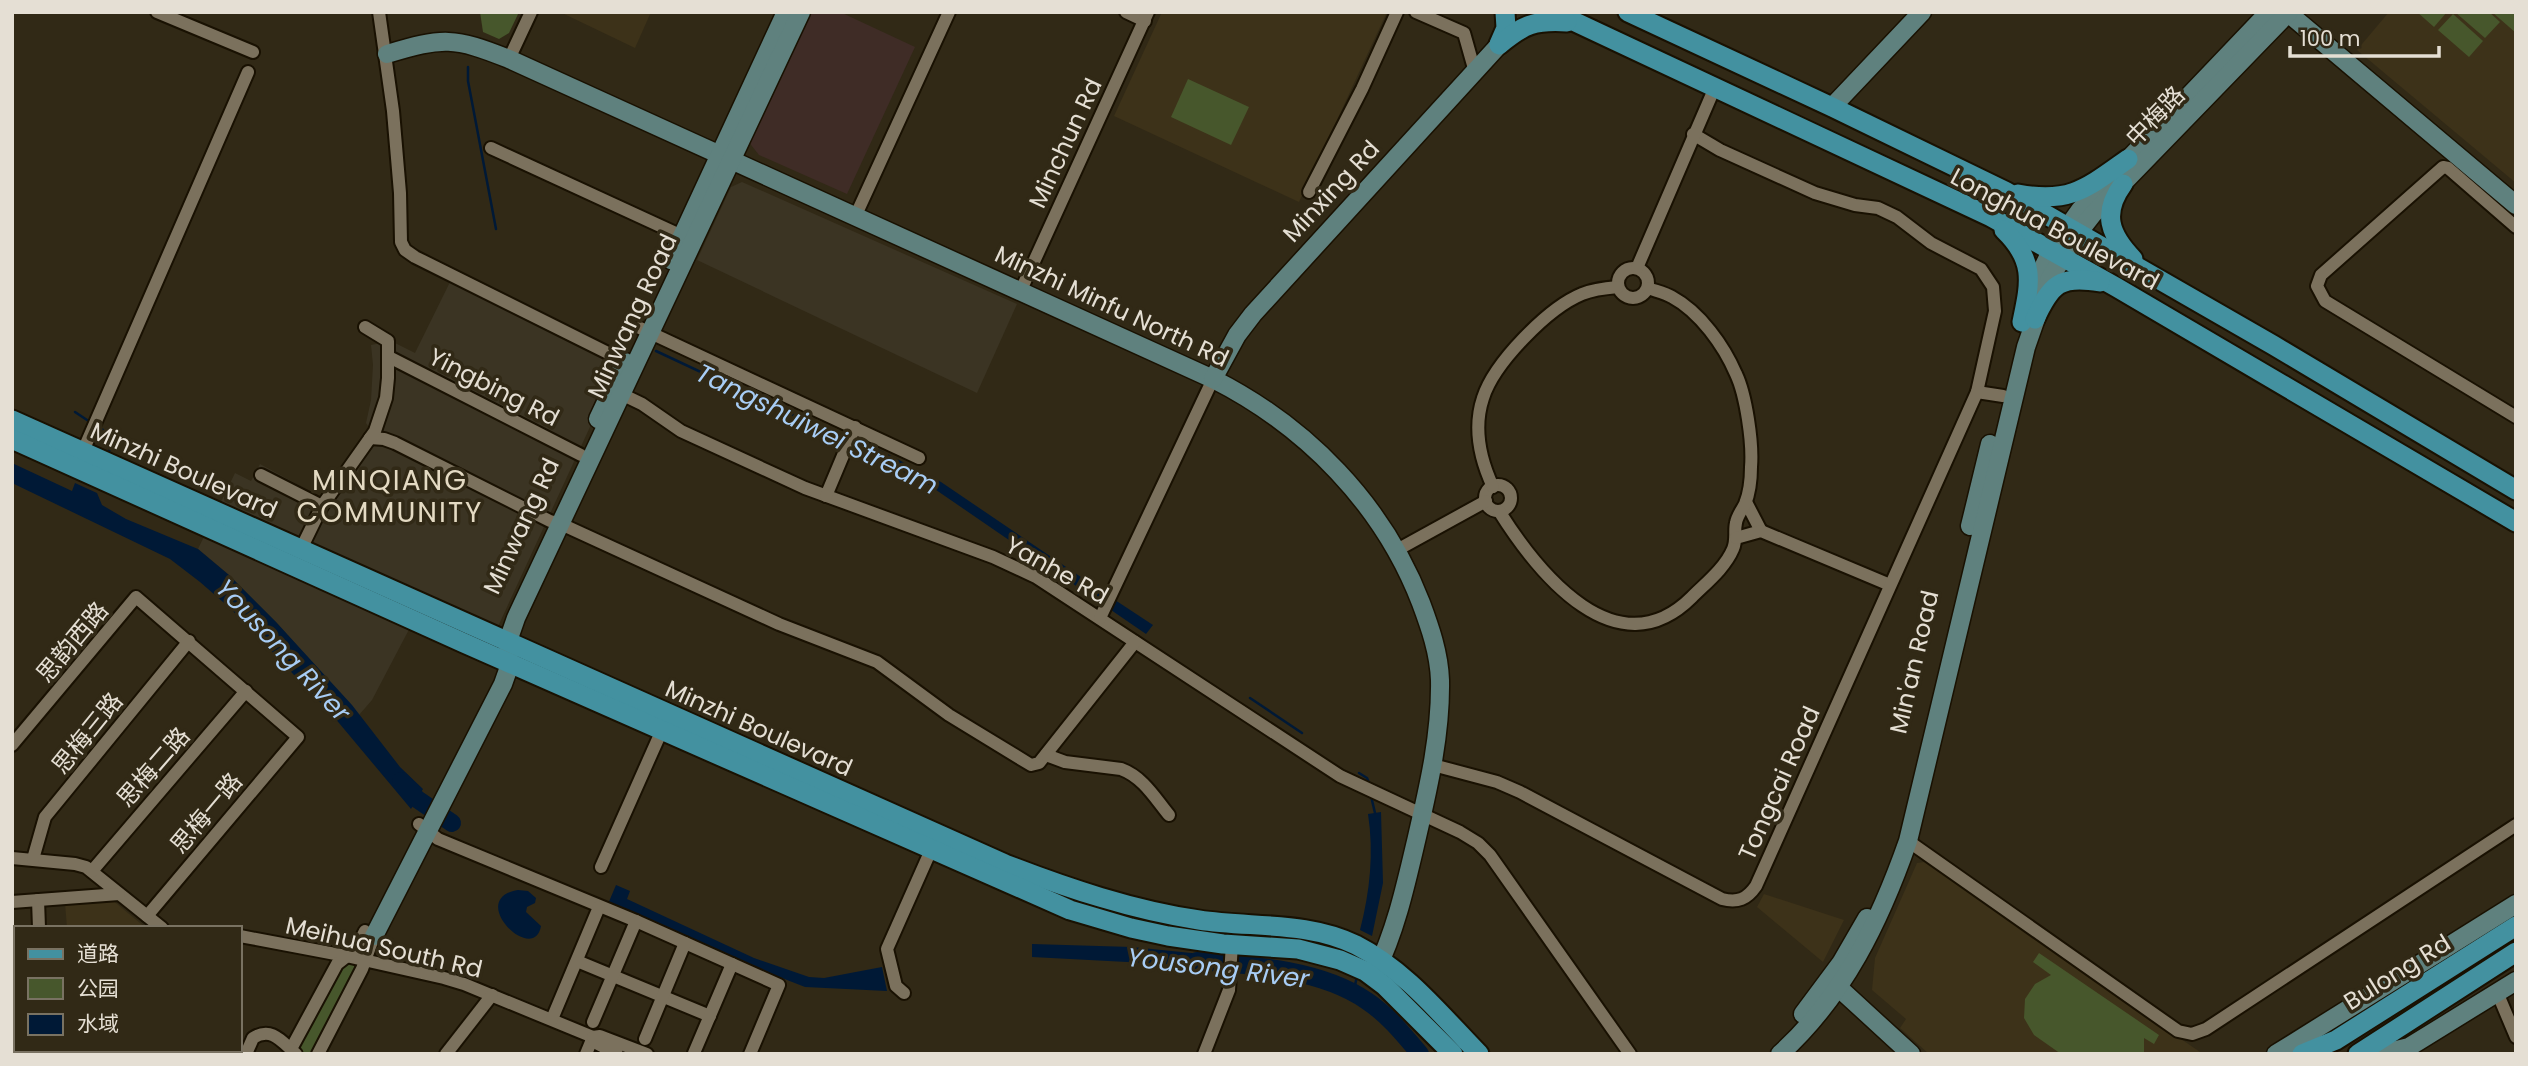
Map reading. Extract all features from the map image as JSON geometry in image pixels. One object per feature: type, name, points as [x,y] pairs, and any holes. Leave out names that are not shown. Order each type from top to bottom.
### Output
[{"type":"main road","name":"Minwang Rd","points":[[556,523],[581,455],[630,364],[682,236],[726,157],[786,12]]},
{"type":"main road","name":"Minwang Road","points":[[645,330],[726,157],[801,12]]},
{"type":"main road","points":[[1499,45],[1506,28],[1505,12]]},
{"type":"main road","name":"Longhua Boulevard","points":[[1554,12],[1991,217],[2116,287],[2516,522]]},
{"type":"main road","points":[[1832,107],[1922,12]]},
{"type":"main road","name":"中梅路","points":[[2056,254],[2128,159],[2269,12]]},
{"type":"main road","name":"Longhua Boulevard","points":[[1629,13],[2005,191],[2516,490]]},
{"type":"main road","points":[[2289,13],[2516,205]]},
{"type":"main road","name":"中梅路","points":[[2073,229],[2123,184],[2289,13]]},
{"type":"main road","points":[[1499,45],[1523,27],[1535,22],[1577,23]]},
{"type":"main road","name":"Minzhi Minfu North Rd","points":[[387,54],[438,40],[479,47],[509,59],[1213,379],[1268,411],[1311,444],[1349,483],[1409,572],[1426,616],[1440,678],[1433,765],[1394,927],[1366,962]]},
{"type":"main road","name":"Minxing Rd","points":[[1213,379],[1224,356],[1252,314],[1499,45]]},
{"type":"main road","points":[[2005,191],[2037,197],[2066,196],[2088,187],[2128,159]]},
{"type":"main road","points":[[2123,184],[2111,206],[2111,225],[2119,244],[2144,270]]},
{"type":"main road","points":[[1991,217],[2020,247],[2029,271],[2029,321]]},
{"type":"main road","name":"Min'an Road","points":[[1780,1054],[1797,1039],[1839,988],[1865,945],[1896,878],[1909,841],[2020,373],[2029,321],[2028,300],[2056,254]]},
{"type":"main road","points":[[2029,321],[2052,288],[2064,281],[2086,280],[2116,287]]},
{"type":"main road","name":"Min'an Road","points":[[1764,1054],[1811,1006],[1840,963],[1870,912],[1890,864],[1911,787],[1980,484],[2003,396],[2029,321]]},
{"type":"main road","name":"Minwang Road","points":[[504,650],[556,523],[617,392]]},
{"type":"main road","name":"Minzhi Boulevard","points":[[14,433],[85,458],[108,472],[504,650],[1047,880],[1174,916],[1311,931],[1366,962],[1406,979],[1479,1054]]},
{"type":"main road","name":"Minzhi Boulevard","points":[[108,472],[302,549],[662,730],[1070,910],[1131,928],[1232,951],[1298,949],[1366,962],[1453,1054]]},
{"type":"main road","points":[[370,934],[424,825],[503,684],[504,650]]},
{"type":"main road","points":[[2276,1054],[2516,904]]},
{"type":"main road","name":"Bulong Rd","points":[[2302,1054],[2336,1040],[2516,926]]},
{"type":"main road","name":"Bulong Rd","points":[[2358,1054],[2516,952]]},
{"type":"main road","points":[[2380,1054],[2409,1047],[2516,981]]},
{"type":"main road","points":[[1839,988],[1911,1054]]},
{"type":"street","points":[[157,12],[253,52]]},
{"type":"street","points":[[379,12],[387,54],[400,193],[401,242],[405,250],[630,364]]},
{"type":"street","points":[[509,59],[531,12]]},
{"type":"street","points":[[855,217],[949,12]]},
{"type":"street","points":[[1126,12],[1147,16]]},
{"type":"street","points":[[1308,192],[1362,89],[1397,12]]},
{"type":"street","points":[[1416,12],[1464,33],[1475,72]]},
{"type":"street","name":"Minchun Rd","points":[[1021,290],[1147,16]]},
{"type":"street","points":[[85,458],[99,415],[248,72]]},
{"type":"street","points":[[1637,268],[1714,87]]},
{"type":"street","name":"Tongcai Road","points":[[1433,765],[1508,786],[1722,898],[1742,900],[1756,886],[1977,392],[1996,298],[1993,287],[1980,269],[1931,243],[1908,223],[1887,211],[1815,193],[1720,150],[1693,134]]},
{"type":"street","points":[[491,148],[682,236]]},
{"type":"street","points":[[2516,227],[2448,168],[2443,167],[2321,275],[2317,286],[2325,300],[2516,417]]},
{"type":"street","points":[[1629,268],[1637,268],[1648,278],[1648,288],[1636,298],[1624,295],[1618,287],[1620,274],[1629,268]]},
{"type":"street","points":[[1493,487],[1482,464],[1478,430],[1482,399],[1490,382],[1511,354],[1557,309],[1580,295],[1597,289],[1618,287]]},
{"type":"street","points":[[1499,511],[1508,507],[1511,495],[1504,486],[1493,487],[1486,493],[1486,501],[1489,507],[1499,511],[1525,550],[1581,606],[1608,619],[1628,624],[1646,624],[1663,619],[1687,602],[1719,569],[1733,550],[1736,538],[1735,523],[1746,502],[1752,467],[1746,407],[1737,374],[1714,337],[1691,310],[1672,297],[1648,288]]},
{"type":"street","points":[[302,549],[322,506],[378,424],[386,398],[388,341],[365,327]]},
{"type":"street","points":[[645,330],[853,431],[919,458]]},
{"type":"street","name":"Yingbing Rd","points":[[389,357],[581,455]]},
{"type":"street","points":[[1101,615],[1213,379]]},
{"type":"street","name":"Yanhe Rd","points":[[617,392],[642,404],[681,431],[826,496],[1018,568],[1101,615],[1135,642],[1323,765],[1478,843],[1490,855],[1630,1054]]},
{"type":"street","points":[[1977,392],[2003,396]]},
{"type":"street","points":[[826,496],[853,431]]},
{"type":"street","points":[[370,438],[384,439],[405,448],[556,523],[779,624],[877,662],[949,715],[1031,765],[1037,765],[1046,755],[1135,642]]},
{"type":"street","points":[[261,475],[322,506]]},
{"type":"street","points":[[1396,550],[1486,501]]},
{"type":"street","points":[[1746,502],[1761,531]]},
{"type":"street","points":[[1736,538],[1761,531],[1891,585]]},
{"type":"street","name":"思韵西路","points":[[12,745],[136,597],[189,641]]},
{"type":"street","points":[[189,641],[246,691]]},
{"type":"street","name":"思梅三路","points":[[33,859],[46,817],[189,641]]},
{"type":"street","name":"思梅一路","points":[[147,916],[298,737],[246,691]]},
{"type":"street","name":"思梅二路","points":[[92,871],[246,691]]},
{"type":"street","points":[[601,867],[662,730]]},
{"type":"street","points":[[1046,755],[1065,762],[1130,772],[1146,786],[1169,815]]},
{"type":"street","points":[[424,825],[438,839],[779,985],[750,1054]]},
{"type":"street","points":[[1909,841],[2178,1031],[2192,1034],[2206,1029],[2516,825]]},
{"type":"street","points":[[900,989],[887,948],[931,850]]},
{"type":"street","points":[[12,858],[75,864],[92,871],[160,926]]},
{"type":"street","points":[[12,902],[119,894]]},
{"type":"street","points":[[38,900],[39,926]]},
{"type":"street","points":[[552,1019],[599,907]]},
{"type":"street","points":[[593,1022],[636,922]]},
{"type":"street","points":[[246,1054],[247,1046],[253,1038],[266,1032],[275,1035],[294,1051],[337,964],[370,934]]},
{"type":"street","points":[[318,1054],[365,960],[370,934]]},
{"type":"street","name":"Meihua South Rd","points":[[242,936],[444,978],[593,1037]]},
{"type":"street","points":[[645,1039],[685,943]]},
{"type":"street","points":[[1204,1054],[1225,1002],[1232,951]]},
{"type":"street","points":[[577,961],[710,1016]]},
{"type":"street","points":[[694,1053],[732,964]]},
{"type":"street","points":[[2497,992],[2516,1037]]},
{"type":"street","points":[[446,1054],[492,995]]},
{"type":"street","points":[[593,1037],[600,1036],[646,1054]]},
{"type":"street","points":[[586,1054],[593,1037]]},
{"type":"street","points":[[593,1037],[596,1043],[617,1054]]},
{"type":"shaded area","points":[[560,12],[651,12],[635,48]]},
{"type":"shaded area","points":[[811,12],[840,12],[915,47],[847,194],[759,155],[748,141]]},
{"type":"shaded area","points":[[1162,12],[1387,12],[1299,202],[1114,116]]},
{"type":"shaded area","points":[[2389,12],[2516,12],[2516,183],[2357,50]]},
{"type":"shaded area","points":[[742,182],[1017,304],[977,393],[697,260],[731,187]]},
{"type":"shaded area","points":[[451,280],[619,364],[495,633],[426,597],[372,700],[359,715],[276,622],[229,575],[198,549],[235,473],[251,481],[260,464],[323,496],[370,429],[366,423],[371,400],[371,345],[391,341],[415,353]]},
{"type":"shaded area","points":[[1924,862],[2200,1052],[1929,1054],[1900,1028],[1906,1019],[1872,990],[1875,958],[1917,863]]},
{"type":"shaded area","points":[[1764,894],[1844,920],[1823,962],[1757,907]]},
{"type":"shaded area","points":[[111,899],[144,926],[67,926],[65,903]]},
{"type":"green space","points":[[480,12],[519,12],[509,33],[499,39],[483,32]]},
{"type":"green space","points":[[2417,12],[2447,12],[2434,27]]},
{"type":"green space","points":[[2455,12],[2489,12],[2500,22],[2485,38]]},
{"type":"green space","points":[[2492,12],[2516,12],[2516,33]]},
{"type":"green space","points":[[2453,14],[2483,41],[2469,57],[2438,30]]},
{"type":"green space","points":[[1188,79],[1249,107],[1231,145],[1171,117]]},
{"type":"green space","points":[[2039,953],[2159,1035],[2154,1044],[2144,1038],[2144,1054],[2061,1054],[2034,1035],[2024,1018],[2025,999],[2035,984],[2051,975],[2033,962]]},
{"type":"green space","points":[[343,963],[352,963],[356,969],[313,1054],[304,1054],[298,1048]]},
{"type":"water","points":[[857,438],[941,482],[1103,592],[1098,601],[923,481],[852,448]]},
{"type":"water","points":[[12,463],[72,491],[75,483],[97,493],[102,505],[126,519],[198,549],[229,575],[352,705],[400,767],[423,789],[411,809],[334,717],[231,609],[200,582],[170,559],[12,483]]},
{"type":"water","points":[[1115,600],[1153,625],[1146,634],[1111,610]]},
{"type":"water","points":[[1381,812],[1383,883],[1372,936],[1360,930],[1370,872],[1368,814]]},
{"type":"water","points":[[616,885],[630,891],[627,899],[754,958],[809,977],[824,978],[882,967],[887,991],[805,987],[608,904]]},
{"type":"water","points":[[518,890],[528,891],[536,898],[526,912],[541,926],[536,936],[527,939],[517,935],[500,916],[498,905],[503,896]]},
{"type":"water","points":[[1032,944],[1132,947],[1221,956],[1219,966],[1213,970],[1165,964],[1032,957]]},
{"type":"water","points":[[1243,959],[1308,970],[1304,983],[1270,973],[1240,970]]},
{"type":"water","points":[[1326,974],[1377,1000],[1366,1010],[1342,993],[1322,987]]},
{"type":"water","points":[[1392,1013],[1427,1052],[1425,1054],[1412,1054],[1383,1024]]},
{"type":"waterway","name":"Tangshuiwei Stream","points":[[468,67],[468,81],[496,229]]},
{"type":"waterway","name":"Tangshuiwei Stream","points":[[656,351],[846,440]]},
{"type":"waterway","points":[[75,412],[90,422]]},
{"type":"waterway","points":[[98,427],[114,439],[107,456]]},
{"type":"waterway","name":"Tangshuiwei Stream","points":[[1250,698],[1302,733]]},
{"type":"waterway","name":"Tangshuiwei Stream","points":[[1359,773],[1367,778],[1370,786]]},
{"type":"waterway","name":"Yousong River","points":[[401,781],[417,799],[452,823]]},
{"type":"waterway","name":"Tangshuiwei Stream","points":[[1371,796],[1375,813]]},
{"type":"waterway","name":"Yousong River","points":[[1197,961],[1285,970],[1349,990],[1375,1007],[1420,1054]]},
{"type":"waterway","name":"Tangshuiwei Stream","points":[[1354,990],[1357,976]]},
{"type":"district","name":"MINQIANG COMMUNITY","points":[[390,496]]}]
